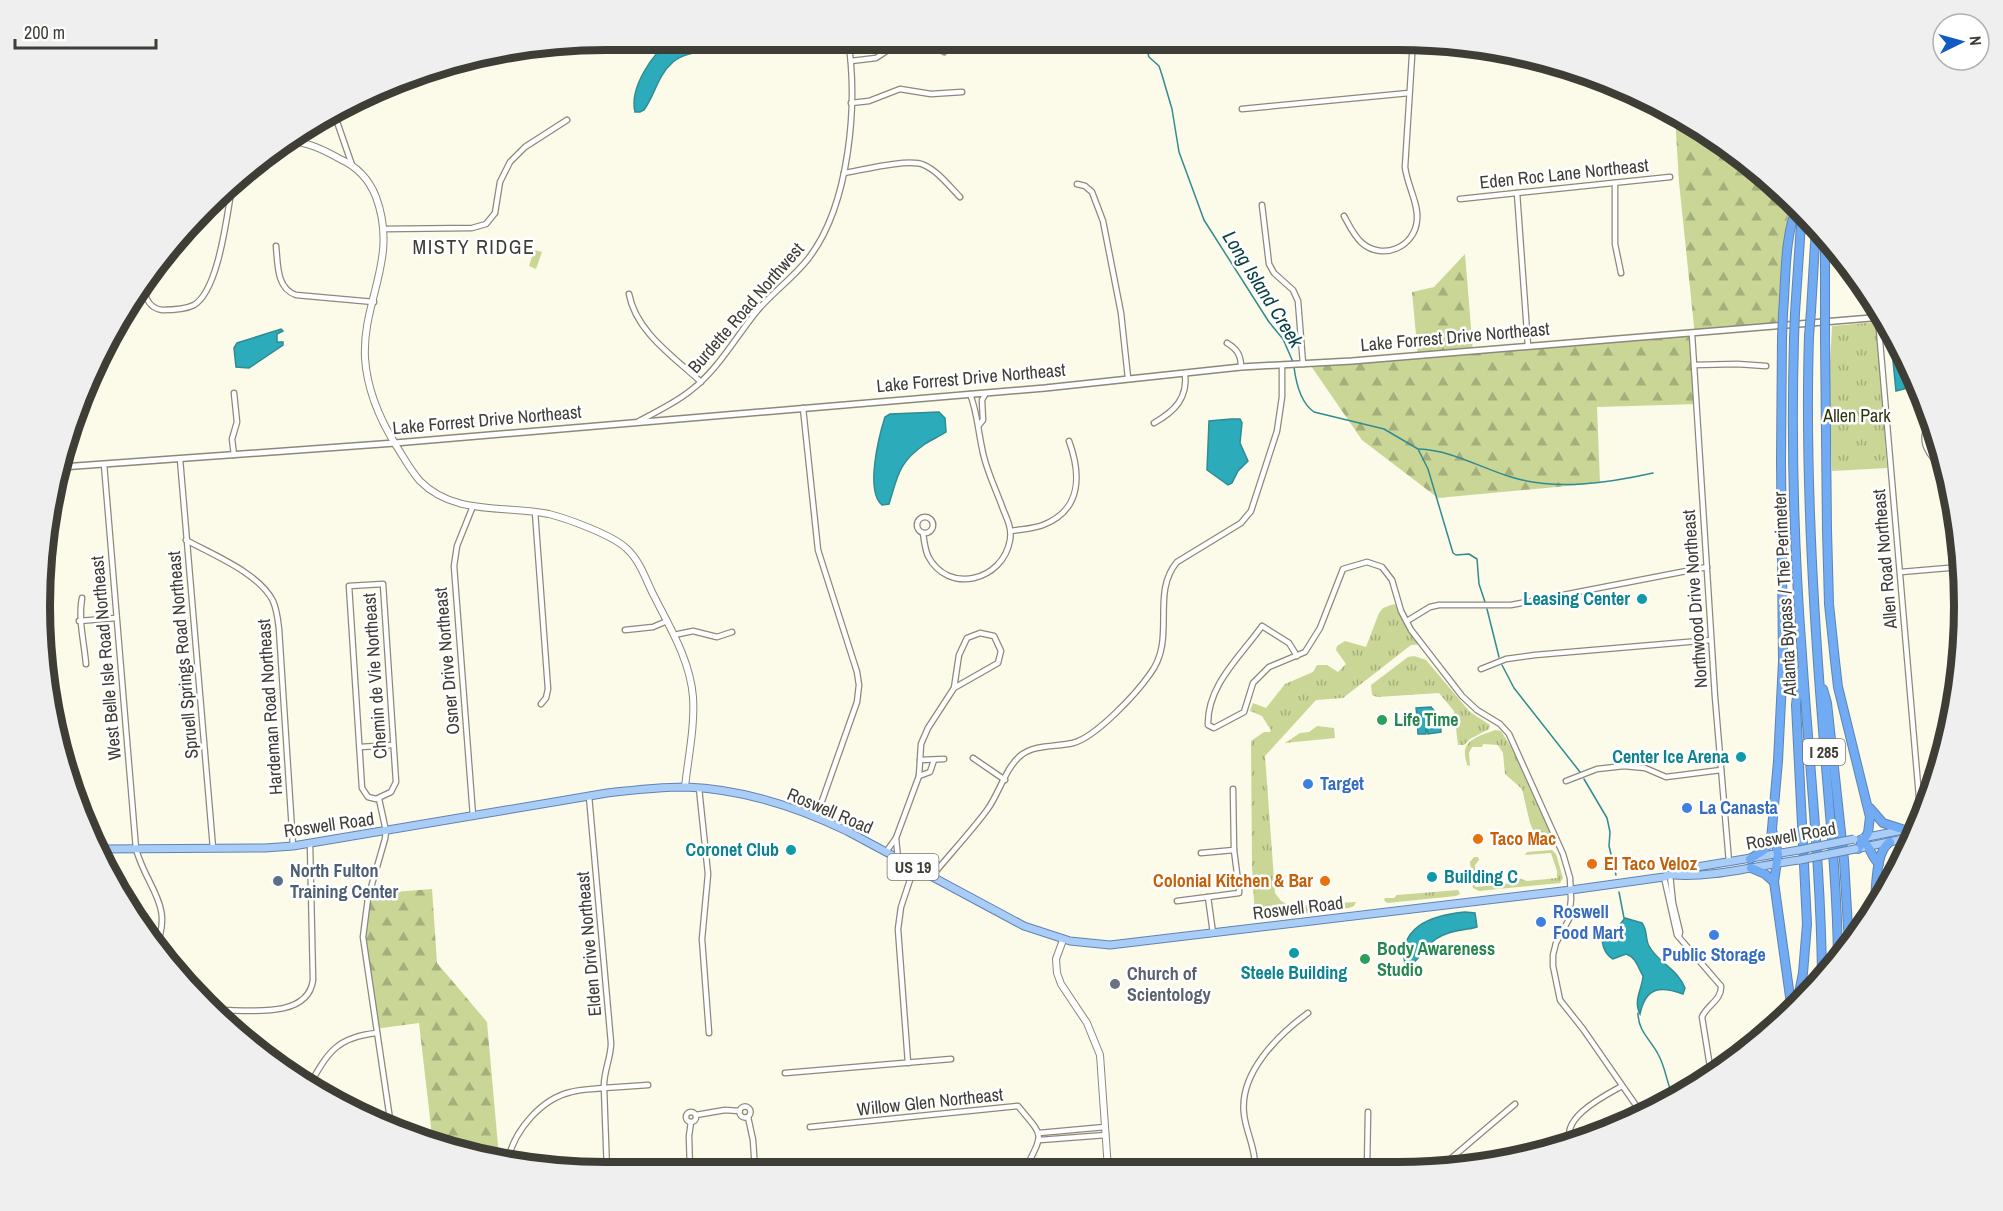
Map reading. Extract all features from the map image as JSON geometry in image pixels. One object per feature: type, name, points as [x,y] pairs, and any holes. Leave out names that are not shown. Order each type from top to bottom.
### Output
[{"type":"highway","points":[[1791,999],[1774,882],[1778,854],[1773,832],[1783,661],[1782,338],[1788,250],[1794,215]]},
{"type":"highway","name":"Atlanta Bypass / The Perimeter","points":[[1801,223],[1795,313],[1792,432],[1802,655],[1819,886],[1822,965]]},
{"type":"highway","name":"Atlanta Bypass / The Perimeter","points":[[1815,238],[1809,336],[1809,478],[1819,676],[1837,946]]},
{"type":"highway","points":[[1825,250],[1827,530],[1831,622],[1838,687],[1870,823],[1856,849]]},
{"type":"highway","points":[[1800,990],[1807,924],[1796,705],[1802,655]]},
{"type":"highway","points":[[1819,676],[1827,703],[1849,930]]},
{"type":"highway","points":[[1867,804],[1882,822],[1894,828],[1906,828]]},
{"type":"highway","points":[[1750,859],[1767,846],[1773,832]]},
{"type":"highway","points":[[1862,841],[1879,864]]},
{"type":"highway","points":[[1876,888],[1883,849],[1890,842]]},
{"type":"highway","points":[[1750,868],[1765,874],[1774,882]]},
{"type":"main road","points":[[298,142],[310,144],[352,165],[364,176],[373,190],[384,229],[384,253],[366,345],[367,369],[374,399],[384,426],[415,476],[448,500],[473,506],[535,512],[568,519],[616,541],[628,549],[637,560],[674,635],[684,661],[693,696],[686,787]]},
{"type":"main road","name":"Roswell Road","points":[[106,849],[293,846],[589,796],[641,789],[699,788],[757,798],[816,818],[847,831],[1024,926],[1064,940],[1110,945],[1571,890],[1667,876],[1686,876],[1750,868],[1856,849]]},
{"type":"main road","name":"Roswell Road","points":[[1667,876],[1685,869],[1862,841],[1906,830]]},
{"type":"main road","name":"Roswell Road","points":[[1862,841],[1890,842],[1901,840]]},
{"type":"main road","points":[[1064,940],[1056,959],[1057,973],[1061,984],[1087,1023],[1097,1045],[1101,1061],[1108,1162]]},
{"type":"street","name":"Burdette Road Northwest","points":[[637,423],[680,399],[700,382],[762,306],[809,258],[828,222],[844,173],[851,104],[850,50]]},
{"type":"street","points":[[851,61],[876,58],[888,50]]},
{"type":"street","points":[[940,50],[944,52]]},
{"type":"street","points":[[1344,216],[1359,240],[1376,250],[1388,251],[1398,248],[1413,234],[1417,223],[1417,212],[1405,167],[1412,50]]},
{"type":"street","points":[[851,104],[870,101],[900,90],[931,94],[962,92]]},
{"type":"street","points":[[1242,109],[1409,93]]},
{"type":"street","points":[[336,119],[352,165]]},
{"type":"street","points":[[384,229],[472,228],[486,224],[495,213],[500,182],[510,162],[525,147],[567,120]]},
{"type":"street","points":[[844,173],[880,166],[920,164],[930,168],[960,196]]},
{"type":"street","name":"Eden Roc Lane Northeast","points":[[1460,199],[1670,177]]},
{"type":"street","points":[[1615,183],[1615,244],[1621,273]]},
{"type":"street","points":[[1077,184],[1085,186],[1092,192],[1103,220],[1121,313],[1128,378]]},
{"type":"street","points":[[1517,193],[1528,346]]},
{"type":"street","points":[[145,295],[152,306],[158,309],[186,308],[198,302],[215,271],[230,195]]},
{"type":"street","points":[[1263,205],[1269,264],[1293,290],[1298,302],[1300,364]]},
{"type":"street","points":[[276,246],[280,280],[289,292],[296,295],[374,302]]},
{"type":"street","points":[[629,294],[633,310],[643,326],[700,382]]},
{"type":"street","name":"Lake Forrest Drive Northeast","points":[[67,467],[637,423],[986,393],[1241,367],[1873,319]]},
{"type":"street","name":"Allen Road Northeast","points":[[1881,332],[1919,797]]},
{"type":"street","name":"Northwood Drive Northeast","points":[[1692,334],[1711,640],[1730,862]]},
{"type":"street","points":[[1227,343],[1236,349],[1241,359],[1241,367]]},
{"type":"street","points":[[931,877],[987,810],[1014,763],[1025,753],[1072,743],[1094,732],[1152,672],[1164,644],[1165,587],[1170,570],[1177,562],[1240,523],[1253,506],[1277,431],[1284,365]]},
{"type":"street","points":[[1694,365],[1766,366]]},
{"type":"street","points":[[1154,423],[1169,415],[1179,404],[1185,389],[1185,373]]},
{"type":"street","points":[[234,393],[237,422],[232,439],[234,455]]},
{"type":"street","points":[[979,425],[983,420],[982,400],[986,393]]},
{"type":"street","points":[[923,533],[928,556],[939,569],[962,579],[977,578],[995,568],[1006,552],[1011,531],[982,449],[979,425],[970,394]]},
{"type":"street","points":[[804,408],[818,550],[859,684],[857,702],[816,818]]},
{"type":"street","points":[[975,416],[983,414]]},
{"type":"street","points":[[1926,432],[1926,448],[1934,459]]},
{"type":"street","points":[[1011,531],[1041,526],[1061,513],[1069,504],[1076,490],[1078,471],[1069,441]]},
{"type":"street","name":"Spruell Springs Road Northeast","points":[[180,459],[213,848]]},
{"type":"street","name":"West Belle Isle Road Northeast","points":[[104,465],[136,849],[139,861],[163,913],[160,938]]},
{"type":"street","name":"Osner Drive Northeast","points":[[473,506],[457,546],[454,566],[473,816]]},
{"type":"street","points":[[535,512],[548,688],[546,698],[541,704]]},
{"type":"street","name":"Hardeman Road Northeast","points":[[186,540],[254,580],[267,592],[274,603],[279,629],[293,846]]},
{"type":"street","points":[[1297,656],[1289,644],[1262,626],[1221,681],[1213,698],[1208,725],[1214,728],[1244,712],[1253,682],[1269,667],[1297,656],[1305,652],[1320,628],[1343,569],[1360,562],[1371,562],[1382,567],[1392,580],[1398,603],[1411,630],[1462,696],[1477,710],[1500,724],[1509,734],[1563,854],[1571,890],[1569,919],[1556,943],[1553,956],[1558,995],[1563,1006],[1583,1029],[1637,1107]]},
{"type":"street","points":[[1407,621],[1439,604],[1511,604],[1707,567]]},
{"type":"street","points":[[1900,572],[1952,568]]},
{"type":"street","name":"Chemin de Vie Northeast","points":[[383,584],[394,787],[387,795],[379,799],[368,797],[362,788],[360,747],[349,586],[383,584]]},
{"type":"street","points":[[82,598],[79,621],[86,664]]},
{"type":"street","points":[[79,621],[116,618]]},
{"type":"street","points":[[625,630],[653,627],[667,621]]},
{"type":"street","points":[[674,635],[690,630],[717,638],[732,632]]},
{"type":"street","points":[[886,852],[896,838],[919,776],[921,744],[954,688],[959,655],[967,638],[980,633],[994,636],[1001,651],[998,663],[954,688]]},
{"type":"street","points":[[1481,669],[1506,659],[1534,655],[1711,640]]},
{"type":"street","points":[[360,747],[393,745]]},
{"type":"street","points":[[973,758],[1005,780]]},
{"type":"street","points":[[920,760],[944,759]]},
{"type":"street","points":[[919,776],[930,772],[934,760]]},
{"type":"street","points":[[1566,781],[1597,769],[1624,766],[1645,768],[1666,777],[1721,770]]},
{"type":"street","points":[[699,788],[708,874],[702,939],[709,1033]]},
{"type":"street","points":[[1177,901],[1239,893],[1234,850],[1233,789]]},
{"type":"street","name":"Elden Drive Northeast","points":[[589,796],[611,1043],[604,1076],[608,1162]]},
{"type":"street","points":[[379,799],[386,839],[368,898],[363,925],[364,949],[390,1118]]},
{"type":"street","points":[[896,838],[898,859]]},
{"type":"street","points":[[224,1010],[289,1008],[303,1000],[311,991],[313,980],[310,844]]},
{"type":"street","points":[[1201,853],[1234,850]]},
{"type":"street","points":[[908,1063],[898,929],[901,907],[914,867]]},
{"type":"street","points":[[1667,876],[1677,935],[1721,986],[1720,995],[1702,1017],[1710,1065]]},
{"type":"street","points":[[1208,897],[1213,933]]},
{"type":"street","points":[[1255,1162],[1255,1152],[1244,1114],[1245,1092],[1266,1053],[1285,1032],[1308,1013]]},
{"type":"street","points":[[313,1078],[327,1055],[341,1043],[351,1037],[377,1033]]},
{"type":"street","points":[[785,1072],[951,1059]]},
{"type":"street","points":[[510,1153],[515,1140],[543,1105],[560,1095],[648,1084]]},
{"type":"street","points":[[1568,1134],[1572,1124],[1589,1105],[1622,1086]]},
{"type":"street","points":[[1451,1159],[1515,1104]]},
{"type":"street","name":"Willow Glen Northeast","points":[[810,1127],[1018,1106],[1039,1133],[1040,1140]]},
{"type":"street","points":[[690,1162],[688,1136],[691,1122],[696,1119],[696,1115],[725,1110],[739,1111],[747,1107],[751,1112],[748,1117],[754,1162]]},
{"type":"street","points":[[739,1111],[742,1117],[748,1117]]},
{"type":"street","points":[[1367,1162],[1368,1112]]},
{"type":"street","points":[[1039,1133],[1105,1127]]},
{"type":"street","points":[[1029,1162],[1040,1140],[1106,1135]]},
{"type":"green space","points":[[1675,124],[1736,164],[1788,209],[1781,325],[1695,336],[1679,182]]},
{"type":"green space","points":[[534,250],[542,252],[536,269],[529,266]]},
{"type":"green space","points":[[1465,254],[1473,352],[1695,336],[1698,404],[1597,407],[1600,483],[1438,498],[1362,440],[1309,363],[1418,356],[1412,292],[1434,287]]},
{"type":"green space","name":"Allen Park","points":[[1875,322],[1877,325],[1887,468],[1832,471],[1829,380],[1832,326]]},
{"type":"green space","points":[[1394,604],[1399,608],[1422,644],[1411,645],[1343,698],[1316,700],[1265,756],[1275,893],[1281,901],[1291,906],[1356,902],[1349,908],[1255,919],[1252,866],[1251,741],[1271,730],[1262,716],[1250,711],[1253,703],[1266,708],[1285,684],[1313,672],[1317,665],[1327,665],[1338,672],[1346,664],[1336,650],[1337,646],[1345,641],[1366,647],[1379,613],[1383,608]]},
{"type":"green space","points":[[1414,656],[1426,660],[1470,712],[1490,725],[1489,729],[1470,739],[1464,745],[1458,745],[1454,711],[1439,693],[1377,697],[1372,695],[1371,685],[1408,657]]},
{"type":"green space","points":[[1317,726],[1334,728],[1335,738],[1285,743],[1300,733],[1309,732]]},
{"type":"green space","points":[[1495,730],[1501,731],[1511,747],[1547,822],[1551,839],[1549,844],[1531,846],[1538,841],[1530,823],[1522,789],[1505,774],[1503,753],[1498,745],[1483,744],[1482,747],[1472,747],[1469,753],[1470,766],[1467,765],[1465,750],[1470,741]]},
{"type":"green space","points":[[1552,850],[1556,854],[1563,878],[1560,883],[1479,891],[1473,888],[1470,862],[1474,857],[1478,857],[1479,860],[1475,865],[1474,884],[1476,887],[1512,883],[1519,878],[1527,881],[1557,878],[1551,853],[1525,855],[1527,852]]},
{"type":"green space","points":[[432,889],[437,963],[487,1022],[498,1151],[432,1134],[419,1023],[374,1029],[361,926],[369,894]]},
{"type":"green space","points":[[1458,890],[1460,894],[1456,896],[1387,903],[1384,900],[1397,895]]},
{"type":"water","points":[[660,50],[708,50],[688,54],[673,62],[663,73],[644,110],[635,112],[634,102],[639,82]]},
{"type":"water","points":[[281,329],[283,331],[277,334],[277,342],[283,342],[283,345],[249,368],[236,367],[234,348],[237,343]]},
{"type":"water","points":[[1893,357],[1896,360],[1909,388],[1896,391]]},
{"type":"water","points":[[939,412],[945,418],[946,432],[925,444],[909,457],[900,470],[889,504],[882,505],[874,488],[874,476],[877,450],[885,417],[890,414]]},
{"type":"water","points":[[1240,419],[1242,423],[1240,443],[1248,461],[1228,485],[1207,470],[1209,421]]},
{"type":"water","points":[[1431,707],[1440,718],[1441,732],[1428,734],[1426,724],[1426,734],[1418,734],[1417,717],[1425,715],[1417,715],[1416,708]]},
{"type":"water","points":[[1465,912],[1475,913],[1477,927],[1441,936],[1432,942],[1406,969],[1404,955],[1411,933],[1429,920]]},
{"type":"water","points":[[1625,918],[1642,923],[1653,952],[1677,975],[1685,988],[1683,994],[1661,989],[1650,993],[1640,1014],[1637,1004],[1643,976],[1638,966],[1626,954],[1613,959],[1603,947],[1605,931],[1617,928]]},
{"type":"waterway","name":"Long Island Creek","points":[[1147,50],[1149,57],[1159,66],[1172,109],[1179,152],[1204,220],[1269,322],[1283,339],[1293,362]]},
{"type":"waterway","name":"Long Island Creek","points":[[1294,367],[1302,398],[1314,412],[1384,429],[1418,449],[1428,469],[1453,553],[1456,555],[1469,554],[1477,559],[1479,584],[1485,602]]},
{"type":"waterway","points":[[1419,449],[1443,453],[1511,477],[1546,484],[1582,484],[1653,473]]},
{"type":"waterway","name":"Long Island Creek","points":[[1487,609],[1499,657]]},
{"type":"waterway","name":"Long Island Creek","points":[[1502,665],[1514,688],[1580,772]]},
{"type":"waterway","name":"Long Island Creek","points":[[1584,779],[1607,818],[1610,832],[1609,846],[1616,875]]},
{"type":"waterway","name":"Long Island Creek","points":[[1619,892],[1624,918]]},
{"type":"waterway","name":"Long Island Creek","points":[[1638,1013],[1642,1030],[1661,1059],[1671,1089]]},
{"type":"place","name":"Leasing Center","points":[[1642,599]]},
{"type":"place","name":"Life Time","points":[[1382,720]]},
{"type":"place","name":"Center Ice Arena","points":[[1741,757]]},
{"type":"place","name":"Target","points":[[1308,784]]},
{"type":"place","name":"La Canasta","points":[[1687,808]]},
{"type":"place","name":"Taco Mac","points":[[1478,839]]},
{"type":"place","name":"Coronet Club","points":[[791,850]]},
{"type":"place","name":"El Taco Veloz","points":[[1592,864]]},
{"type":"place","name":"Building C","points":[[1432,877]]},
{"type":"place","name":"North Fulton Training Center","points":[[278,881]]},
{"type":"place","name":"Colonial Kitchen & Bar","points":[[1325,881]]},
{"type":"place","name":"Roswell Food Mart","points":[[1541,922]]},
{"type":"place","name":"Public Storage","points":[[1714,935]]},
{"type":"place","name":"Steele Building","points":[[1294,953]]},
{"type":"place","name":"Body Awareness Studio","points":[[1365,959]]},
{"type":"place","name":"Church of Scientology","points":[[1115,984]]},
{"type":"district","name":"MISTY RIDGE","points":[[474,247]]}]
